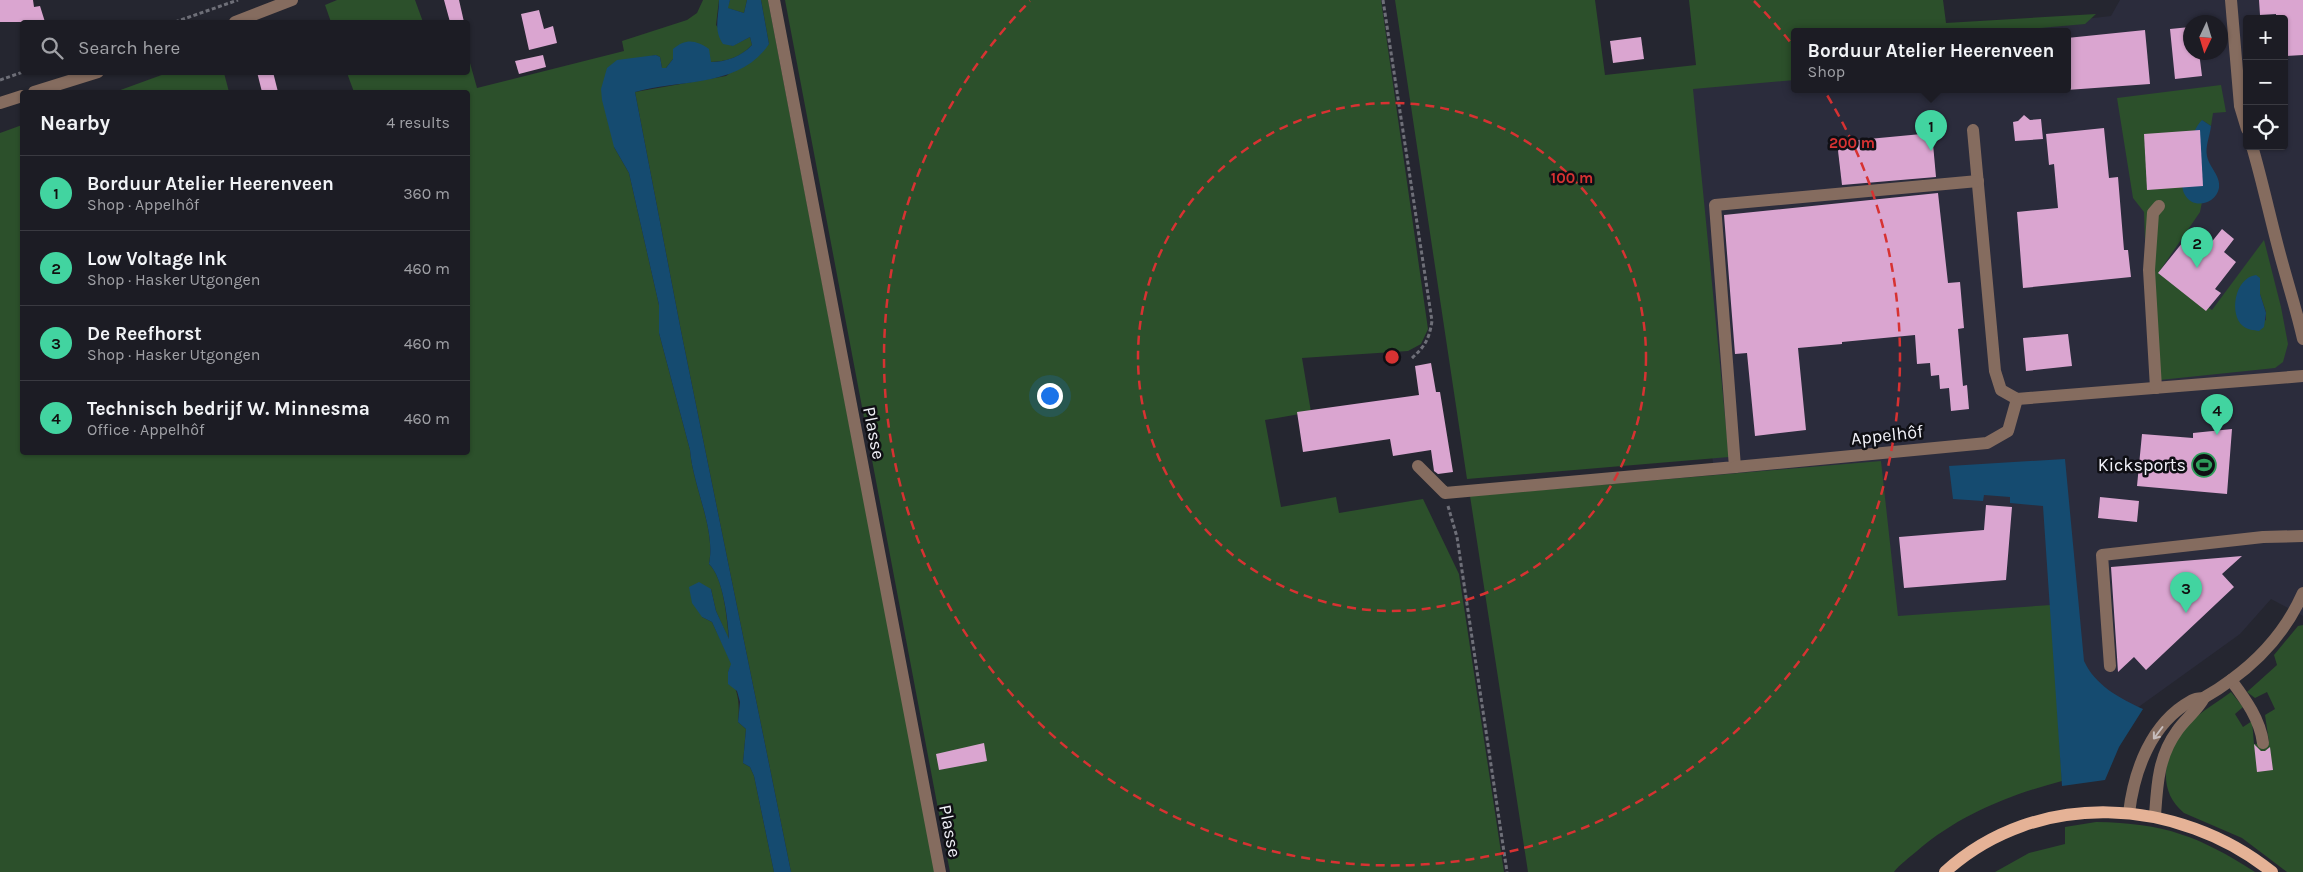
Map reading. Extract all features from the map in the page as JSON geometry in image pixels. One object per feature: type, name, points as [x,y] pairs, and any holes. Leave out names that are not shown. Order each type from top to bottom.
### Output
[{"type":"main road","points":[[1945,872],[1998,837],[2034,823],[2088,812],[2154,816],[2211,834],[2250,855],[2272,872]]},
{"type":"street","points":[[240,20],[292,0]]},
{"type":"street","name":"Plasse","points":[[774,0],[940,872]]},
{"type":"street","points":[[2231,0],[2240,106],[2243,116]]},
{"type":"street","points":[[40,90],[88,75]]},
{"type":"street","points":[[0,103],[20,97]]},
{"type":"street","points":[[1973,130],[1995,371],[2001,390],[2017,399],[2303,376]]},
{"type":"street","points":[[2253,150],[2266,193],[2278,247],[2293,294],[2303,339]]},
{"type":"street","points":[[1735,467],[1715,205],[1978,181]]},
{"type":"street","points":[[2156,388],[2149,270],[2153,213],[2159,206]]},
{"type":"street","name":"Appelhôf","points":[[1445,493],[1987,443],[2008,431],[2017,399]]},
{"type":"street","points":[[1418,466],[1445,493]]},
{"type":"street","points":[[2110,666],[2102,555],[2263,537],[2303,536]]},
{"type":"street","points":[[2129,813],[2132,786],[2138,766],[2150,744],[2177,711],[2193,699],[2204,698],[2231,680],[2263,653],[2299,613],[2303,593]]},
{"type":"street","points":[[2231,680],[2246,701],[2261,729],[2263,743]]},
{"type":"street","points":[[2154,816],[2159,771],[2165,750],[2178,730],[2199,708],[2204,698]]},
{"type":"path","points":[[181,20],[238,0]]},
{"type":"path","points":[[1383,0],[1432,321],[1430,338],[1411,359]]},
{"type":"path","points":[[0,80],[20,73]]},
{"type":"path","points":[[1445,493],[1457,537],[1507,872]]},
{"type":"shaded area","points":[[2120,0],[2303,0],[2303,616],[2271,599],[2240,634],[2126,716],[2070,673],[2064,612],[1891,625],[1715,482],[1671,75],[1791,58],[1791,93],[2071,93],[2071,28],[2005,28],[2111,16]]},
{"type":"green space","points":[[337,0],[415,0],[422,20],[330,20],[325,5]]},
{"type":"green space","points":[[703,0],[719,0],[716,25],[732,46],[750,37],[752,45],[735,57],[725,60],[705,62],[673,59],[666,68],[662,68],[660,57],[656,55],[637,59],[614,147],[629,173],[659,305],[659,333],[707,522],[710,551],[709,564],[714,570],[721,589],[726,611],[729,640],[716,611],[711,589],[702,617],[712,622],[732,664],[728,672],[738,696],[738,722],[746,729],[743,763],[750,767],[754,776],[774,872],[0,872],[0,133],[20,126],[20,455],[470,455],[470,90],[353,90],[348,75],[470,75],[470,63],[477,88],[624,51],[622,41],[687,20],[697,13]]},
{"type":"green space","points":[[730,0],[747,0],[744,13],[727,8]]},
{"type":"green space","points":[[761,0],[768,0],[935,872],[791,872],[681,331],[635,92],[726,76],[769,44]]},
{"type":"green space","points":[[785,0],[1381,0],[1428,329],[1421,344],[1408,351],[1302,358],[1311,412],[1265,420],[1281,507],[1336,497],[1339,513],[1423,499],[1459,574],[1504,872],[950,872]]},
{"type":"green space","points":[[1395,0],[1595,0],[1605,75],[1696,65],[1689,0],[1943,0],[1946,23],[2096,14],[2085,24],[2042,28],[1791,28],[1791,80],[1693,89],[1729,457],[1467,479]]},
{"type":"green space","points":[[162,75],[225,75],[228,90],[120,90]]},
{"type":"green space","points":[[2221,85],[2226,112],[2213,113],[2211,126],[2202,120],[2197,203],[2202,202],[2200,212],[2159,272],[2212,310],[2264,240],[2288,344],[2283,362],[2275,368],[2150,381],[2144,212],[2133,198],[2117,98]],"holes":[[[2260,278],[2260,294],[2266,312],[2266,320],[2250,329],[2239,321]]]},
{"type":"green space","points":[[1881,461],[1898,616],[2051,605],[2062,781],[2004,800],[1967,817],[1933,838],[1894,872],[1528,872],[1470,496]]},
{"type":"green space","points":[[2303,625],[2303,872],[2287,872],[2242,838],[2184,813],[2174,802],[2168,790],[2166,777],[2171,751],[2186,727],[2196,717],[2231,692],[2243,707],[2235,714],[2243,727],[2252,721],[2254,744],[2269,742],[2265,715],[2275,709],[2267,692],[2255,698],[2247,692],[2277,665],[2274,655],[2298,626]]},
{"type":"green space","points":[[2096,822],[2142,825],[2180,834],[2216,849],[2255,872],[1995,872],[2029,853],[2065,844],[2065,827]]},
{"type":"water","points":[[719,0],[730,0],[728,8],[744,13],[747,0],[761,0],[769,44],[757,58],[742,68],[708,80],[635,92],[681,331],[791,872],[774,872],[754,776],[750,767],[743,763],[746,729],[738,722],[740,702],[737,691],[728,684],[728,672],[731,664],[712,622],[702,617],[692,603],[689,587],[699,582],[711,589],[716,611],[729,639],[726,610],[721,588],[714,570],[709,564],[710,551],[707,522],[659,333],[659,305],[629,173],[614,147],[601,89],[607,68],[617,60],[656,55],[660,57],[662,68],[666,68],[673,59],[673,49],[682,43],[691,41],[709,49],[711,62],[728,60],[743,52],[752,45],[750,37],[733,46],[723,44],[720,38],[717,28]]},
{"type":"water","points":[[2202,120],[2211,126],[2207,156],[2217,176],[2219,188],[2214,198],[2198,204],[2189,200],[2185,195],[2182,179],[2189,145],[2197,126]]},
{"type":"water","points":[[2256,275],[2260,278],[2260,294],[2266,313],[2264,327],[2259,331],[2243,326],[2236,314],[2235,306],[2236,298],[2243,283]]},
{"type":"water","points":[[2065,459],[2084,661],[2101,684],[2143,709],[2119,747],[2105,780],[2062,786],[2043,506],[2010,503],[2010,497],[1984,495],[1983,501],[1953,499],[1949,466]]},
{"type":"building","points":[[0,0],[33,0],[34,7],[40,6],[44,20],[20,20],[20,22],[0,22]]},
{"type":"building","points":[[444,0],[459,0],[464,20],[449,20]]},
{"type":"building","points":[[2259,0],[2303,0],[2303,55],[2288,56],[2288,15],[2260,15]]},
{"type":"building","points":[[539,10],[544,29],[553,26],[557,43],[529,50],[521,14]]},
{"type":"building","points":[[2183,28],[2183,60],[2200,60],[2202,76],[2175,79],[2170,29]]},
{"type":"building","points":[[2145,30],[2150,84],[2071,90],[2071,38]]},
{"type":"building","points":[[1641,37],[1644,59],[1613,63],[1610,41]]},
{"type":"building","points":[[543,55],[546,67],[519,74],[515,61]]},
{"type":"building","points":[[258,75],[274,75],[278,90],[262,90]]},
{"type":"building","points":[[2024,115],[2030,120],[2041,119],[2043,139],[2015,141],[2013,122],[2018,121]]},
{"type":"building","points":[[2104,128],[2109,178],[2118,177],[2124,250],[2128,250],[2131,277],[2023,288],[2017,212],[2058,208],[2054,164],[2049,165],[2046,134]]},
{"type":"building","points":[[2200,130],[2203,186],[2147,190],[2144,134]]},
{"type":"building","points":[[1932,133],[1936,177],[1842,185],[1837,142]]},
{"type":"building","points":[[1938,193],[1948,283],[1960,282],[1964,328],[1958,329],[1963,386],[1967,385],[1969,409],[1951,411],[1949,388],[1940,389],[1939,375],[1931,376],[1930,363],[1917,364],[1915,335],[1842,342],[1842,344],[1798,348],[1806,430],[1755,436],[1747,353],[1735,354],[1724,215]]},
{"type":"building","points":[[2195,227],[2202,254],[2222,229],[2234,239],[2224,252],[2236,262],[2215,289],[2221,293],[2206,311],[2158,273]]},
{"type":"building","points":[[2068,334],[2072,366],[2026,371],[2023,338]]},
{"type":"building","points":[[1431,363],[1436,392],[1440,392],[1453,472],[1438,474],[1434,471],[1431,450],[1393,456],[1390,439],[1303,452],[1297,412],[1419,395],[1415,366]]},
{"type":"building","points":[[2232,429],[2227,494],[2137,486],[2142,434],[2193,438],[2193,433]]},
{"type":"building","points":[[2100,497],[2139,501],[2137,522],[2098,518]]},
{"type":"building","points":[[1986,505],[2012,507],[2006,580],[1904,588],[1899,537],[1984,530]]},
{"type":"building","points":[[2242,556],[2222,574],[2234,587],[2146,670],[2134,657],[2118,672],[2111,567]]},
{"type":"building","points":[[984,743],[987,761],[939,770],[936,754]]},
{"type":"building","points":[[2254,744],[2261,751],[2265,751],[2270,747],[2273,770],[2257,772]]},
{"type":"place","name":"Borduur Atelier Heerenveen","points":[[1931,151]]},
{"type":"place","name":"Low Voltage Ink","points":[[2197,268]]},
{"type":"place","name":"Technisch bedrijf W. Minnesma","points":[[2217,435]]},
{"type":"place","name":"Kicksports","points":[[2204,465]]},
{"type":"place","name":"De Reefhorst","points":[[2186,613]]}]
